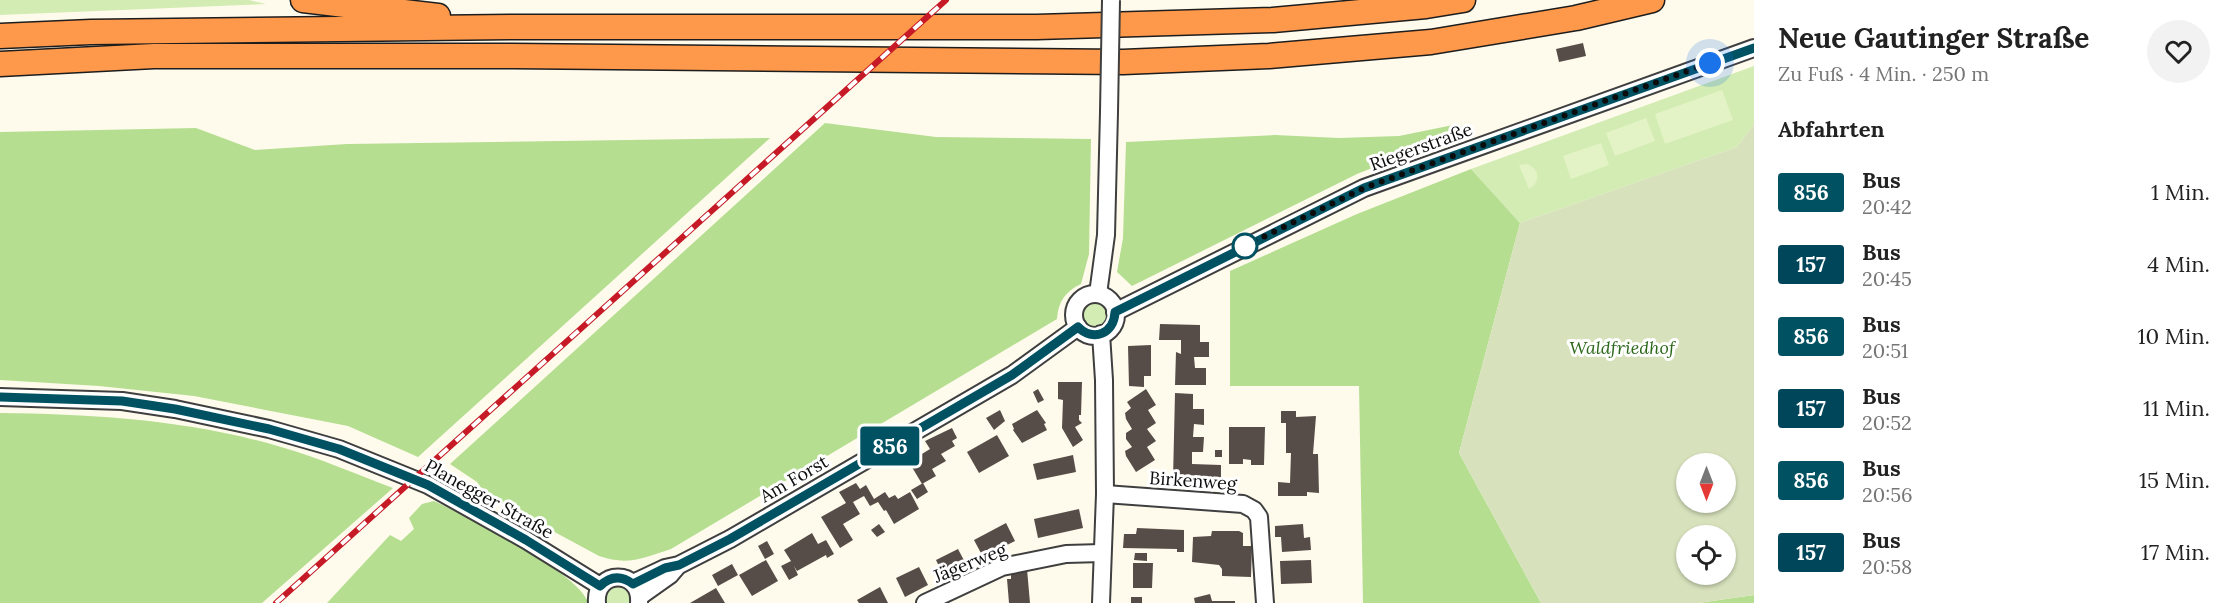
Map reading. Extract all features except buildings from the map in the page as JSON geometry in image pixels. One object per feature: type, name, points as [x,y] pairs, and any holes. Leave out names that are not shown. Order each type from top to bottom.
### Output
[{"type":"highway","points":[[303,0],[397,10],[511,27]]},
{"type":"highway","points":[[0,36],[91,32],[511,27],[1048,26],[1273,20],[1426,6],[1463,0]]},
{"type":"highway","points":[[0,64],[154,57],[465,56],[1123,62],[1269,56],[1431,42],[1576,18],[1652,0]]},
{"type":"street","points":[[1098,294],[1106,235],[1111,0]]},
{"type":"street","name":"Riegerstraße","points":[[1115,312],[1364,188],[1754,48]]},
{"type":"street","points":[[1098,294],[1110,300],[1115,312],[1112,326],[1101,334],[1088,334],[1078,327],[1075,321],[1075,307],[1084,296],[1098,294]]},
{"type":"street","name":"Am Forst","points":[[637,594],[665,568],[679,565],[730,539],[1012,375],[1078,327]]},
{"type":"street","points":[[1101,334],[1104,380],[1105,494],[1101,603]]},
{"type":"street","name":"Planegger Straße","points":[[0,398],[122,401],[175,409],[269,429],[339,449],[428,485],[526,540],[599,595],[611,578],[618,577],[625,578],[637,594]]},
{"type":"street","name":"Birkenweg","points":[[1105,494],[1249,506],[1259,517],[1265,603]]},
{"type":"street","name":"Jägerweg","points":[[925,603],[1002,567],[1066,554],[1102,553]]},
{"type":"green space","points":[[0,0],[249,0],[266,4],[0,15]]},
{"type":"green space","points":[[1754,66],[1754,124],[1737,147],[1520,223],[1471,169]]},
{"type":"green space","points":[[1722,90],[1733,120],[1665,144],[1655,114]]},
{"type":"green space","points":[[1646,118],[1655,141],[1615,156],[1606,133]]},
{"type":"green space","points":[[825,123],[936,137],[1091,139],[1089,254],[1081,284],[1064,297],[1057,319],[671,549],[644,558],[627,561],[599,556],[486,495],[477,482],[450,464]]},
{"type":"green space","points":[[1458,124],[1469,130],[1357,174],[1132,286],[1117,272],[1123,238],[1126,142],[1275,135],[1339,138],[1399,136]]},
{"type":"green space","name":"Waldfriedhof","points":[[1754,124],[1754,595],[1698,603],[1541,603],[1459,453],[1520,223],[1737,147]]},
{"type":"green space","points":[[196,128],[255,150],[347,144],[770,138],[418,457],[348,426],[194,396],[99,386],[0,380],[0,132]]},
{"type":"green space","points":[[1601,143],[1609,165],[1571,179],[1563,156]]},
{"type":"green space","points":[[1527,164],[1537,172],[1536,183],[1529,189],[1519,165]]},
{"type":"green space","points":[[1471,169],[1520,223],[1459,453],[1541,603],[1363,603],[1359,386],[1230,386],[1230,271],[1357,214]]},
{"type":"green space","points":[[1095,302],[1104,306],[1108,315],[1104,324],[1095,328],[1086,324],[1082,315],[1086,306]]},
{"type":"green space","points":[[0,413],[106,417],[212,430],[295,451],[393,488],[262,603],[0,603]]},
{"type":"green space","points":[[434,501],[520,546],[565,577],[581,591],[588,603],[327,603],[390,535],[401,541],[414,529],[409,518],[422,504]]},
{"type":"green space","points":[[614,585],[623,586],[630,591],[631,603],[605,603],[607,591]]},
{"type":"green space","points":[[1754,595],[1754,603],[1698,603]]},
{"type":"railway","points":[[276,603],[946,0]]},
{"type":"bus line","name":"856","points":[[0,397],[122,401],[175,409],[269,429],[339,449],[428,485],[526,540],[600,586],[605,581],[618,577],[625,578],[633,584],[665,568],[679,565],[730,539],[1022,369],[1078,327],[1082,332],[1088,334],[1095,336],[1101,334],[1112,326],[1115,312],[1364,188],[1754,48]]},
{"type":"route","points":[[1245,246],[1364,188],[1710,63]]}]
